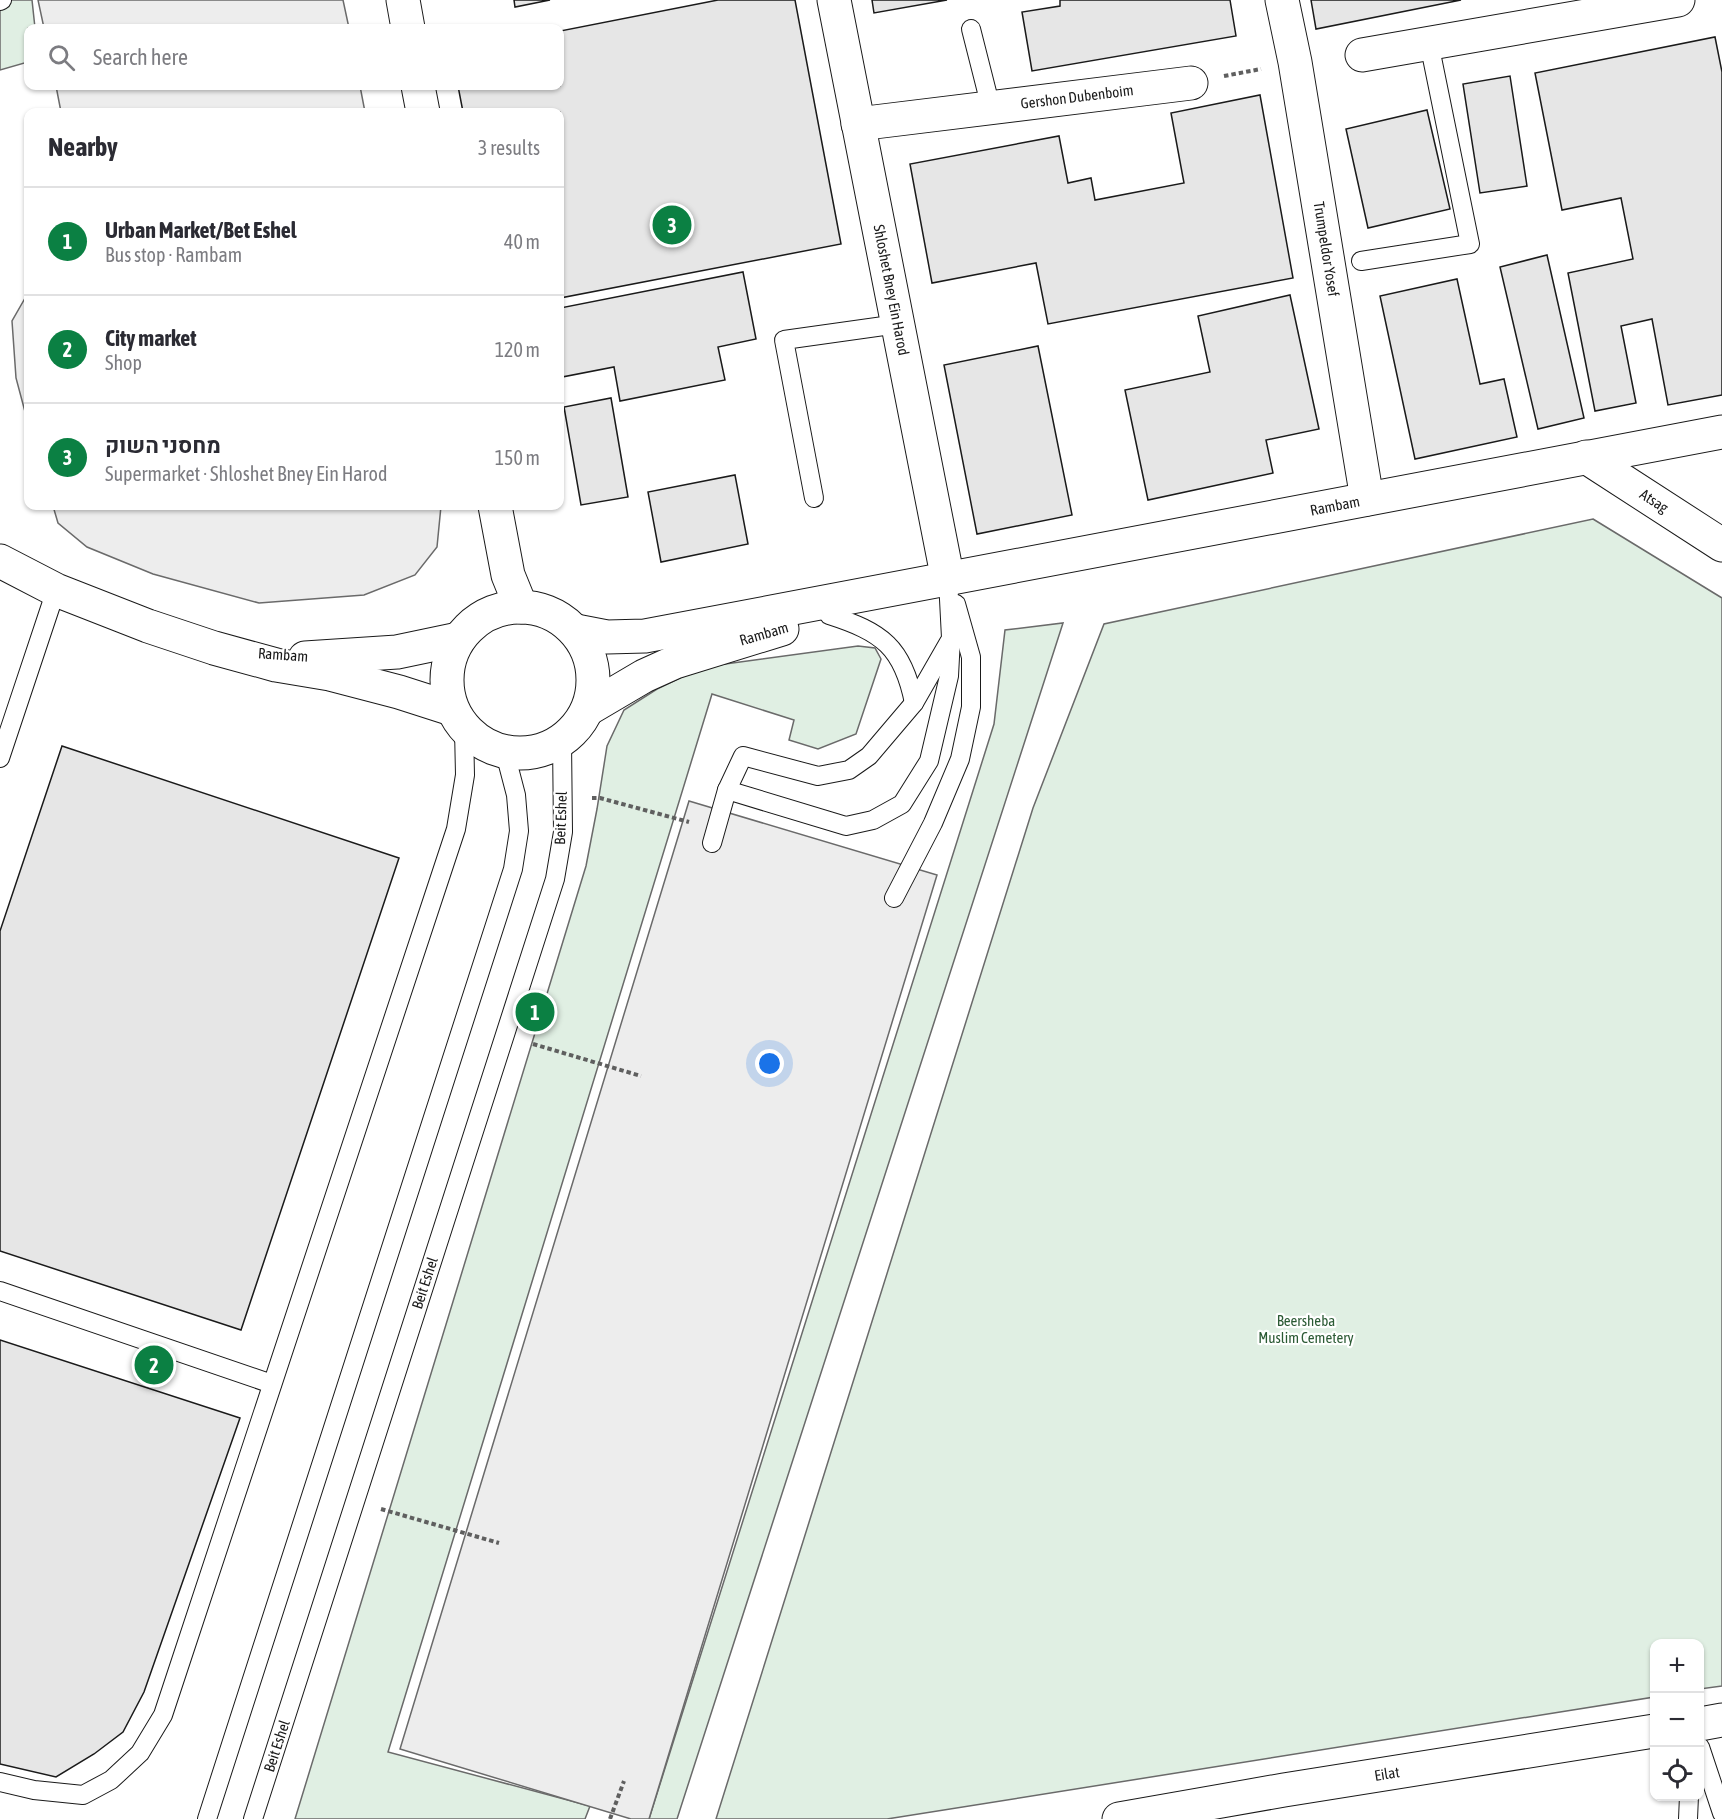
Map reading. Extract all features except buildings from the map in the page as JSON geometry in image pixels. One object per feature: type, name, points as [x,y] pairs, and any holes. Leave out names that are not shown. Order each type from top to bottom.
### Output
[{"type":"main road","points":[[403,0],[407,24]]},
{"type":"main road","name":"Shloshet Bney Ein Harod","points":[[834,0],[948,580]]},
{"type":"main road","name":"Trumpeldor Yosef","points":[[1282,0],[1368,499]]},
{"type":"main road","points":[[1362,56],[1678,0]]},
{"type":"main road","name":"Gershon Dubenboim","points":[[858,124],[1191,83]]},
{"type":"main road","points":[[419,90],[422,108]]},
{"type":"main road","name":"Rambam","points":[[576,631],[607,637],[645,636],[1722,432]]},
{"type":"main road","name":"Atsag","points":[[1586,457],[1722,545]]},
{"type":"main road","points":[[496,510],[508,575],[521,607]]},
{"type":"main road","name":"Rambam","points":[[0,561],[56,590],[148,626],[214,648],[276,665],[330,674],[399,692],[458,719]]},
{"type":"main road","name":"Rambam","points":[[588,709],[644,676],[675,662],[948,580]]},
{"type":"main road","points":[[521,607],[541,609],[560,618],[576,631],[587,649],[594,668],[593,689],[588,709],[578,727],[562,741],[545,750],[525,754],[505,753],[482,744],[458,719],[446,685],[449,661],[459,639],[476,621],[497,610],[521,607]]},
{"type":"main road","name":"Rambam","points":[[214,648],[305,658],[397,652],[459,639]]},
{"type":"main road","points":[[1704,1723],[1722,1720]]},
{"type":"main road","name":"Eilat","points":[[1119,1819],[1284,1790],[1650,1732]]},
{"type":"lane","points":[[971,29],[991,108]]},
{"type":"lane","points":[[1361,261],[1470,244],[1429,43]]},
{"type":"lane","points":[[814,498],[784,340],[898,324]]},
{"type":"lane","points":[[727,790],[846,826],[873,820],[902,804],[929,761],[949,676],[951,638],[948,580]]},
{"type":"lane","points":[[894,898],[933,823],[960,759],[971,707],[971,657],[948,580]]},
{"type":"lane","points":[[0,759],[56,590]]},
{"type":"lane","points":[[829,615],[854,623],[875,634],[893,649],[910,681],[914,703]]},
{"type":"lane","points":[[714,836],[727,790],[743,756],[818,776],[849,770],[869,756],[914,703],[951,638]]},
{"type":"lane","points":[[0,1782],[34,1790],[83,1795],[111,1780],[140,1753],[163,1715],[456,829],[465,776],[458,719]]},
{"type":"lane","name":"Beit Eshel","points":[[253,1819],[555,879],[563,832],[562,741]]},
{"type":"lane","points":[[207,1819],[513,869],[519,831],[516,795],[505,753]]},
{"type":"lane","points":[[0,1291],[272,1384]]},
{"type":"lane","points":[[1704,1759],[1722,1813]]},
{"type":"lane","points":[[1688,1819],[1689,1801]]},
{"type":"path","points":[[1191,83],[1294,62]]},
{"type":"path","points":[[600,798],[714,836]]},
{"type":"path","points":[[505,1036],[641,1076]]},
{"type":"path","points":[[355,1502],[499,1543]]},
{"type":"path","points":[[610,1819],[624,1781]]},
{"type":"green space","points":[[0,0],[32,0],[35,24],[24,24],[24,63],[0,70]]},
{"type":"green space","name":"Beersheba Muslim Cemetery","points":[[1593,519],[1722,598],[1722,1686],[1704,1688],[1704,1639],[1650,1639],[1650,1698],[887,1819],[716,1819],[1033,808],[1104,624]]},
{"type":"green space","points":[[1063,623],[677,1819],[649,1819],[994,724],[1005,630]]},
{"type":"green space","points":[[858,646],[875,648],[881,659],[856,734],[818,749],[789,740],[794,720],[712,694],[388,1752],[590,1806],[585,1819],[295,1819],[586,866],[607,746],[624,710],[657,689],[703,667]]},
{"type":"shaded area","points":[[38,0],[343,0],[348,24],[43,24]]},
{"type":"shaded area","points":[[57,90],[361,90],[364,108],[60,108]]},
{"type":"shaded area","points":[[24,300],[24,408],[16,378],[12,321]]},
{"type":"shaded area","points":[[54,510],[441,510],[437,547],[415,575],[364,595],[259,603],[153,574],[87,547],[58,523]]},
{"type":"shaded area","points":[[689,801],[937,875],[649,1819],[631,1819],[400,1749]]},
{"type":"place","name":"מחסני השוק","points":[[672,225]]},
{"type":"place","name":"Urban Market/Bet Eshel","points":[[535,1012]]},
{"type":"place","name":"City market","points":[[154,1365]]}]
